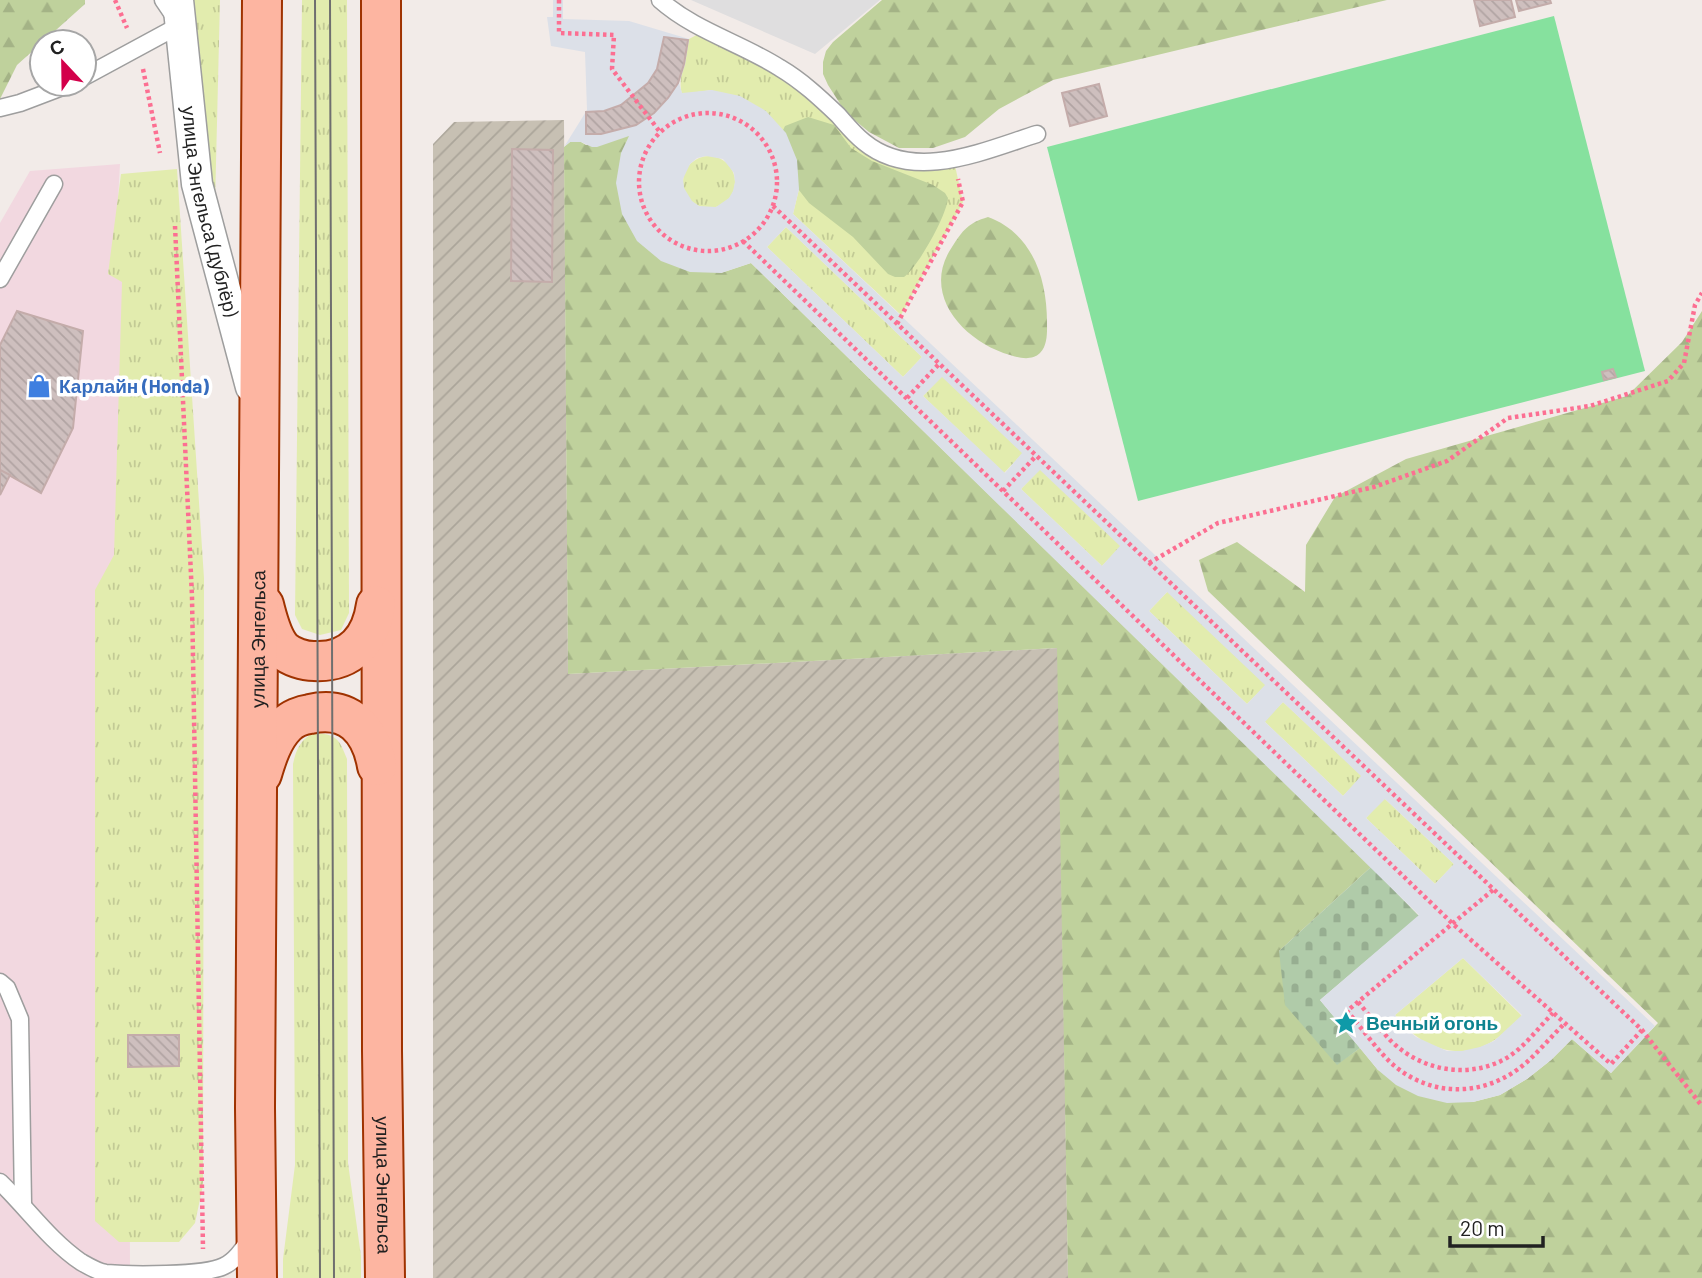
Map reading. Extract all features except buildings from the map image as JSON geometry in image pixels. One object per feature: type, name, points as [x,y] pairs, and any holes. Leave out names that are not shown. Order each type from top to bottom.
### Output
[{"type":"main road","name":"улица Энгельса","points":[[257,1278],[262,0]]},
{"type":"main road","name":"улица Энгельса","points":[[381,0],[382,1051],[385,1278]]},
{"type":"main road","points":[[258,554],[270,628],[284,650],[301,660],[317,662],[336,660],[353,652],[368,636],[376,609],[381,556]]},
{"type":"main road","points":[[257,813],[262,772],[272,744],[287,724],[303,715],[325,710],[349,716],[364,730],[377,763],[382,803]]},
{"type":"street","name":"улица Энгельса (дублёр)","points":[[179,12],[197,184],[259,418]]},
{"type":"lane","points":[[98,69],[136,48],[179,12],[163,0]]},
{"type":"lane","points":[[660,0],[674,12],[768,60],[796,78],[866,144],[886,155],[927,162],[954,160],[1037,134]]},
{"type":"lane","points":[[0,108],[33,98]]},
{"type":"lane","points":[[0,279],[54,184]]},
{"type":"lane","points":[[0,982],[8,988],[20,1019],[23,1204]]},
{"type":"lane","points":[[0,1182],[60,1245],[83,1263],[103,1272],[203,1273],[225,1266],[242,1251],[256,1228]]},
{"type":"path","points":[[115,0],[136,48],[161,154]]},
{"type":"path","points":[[559,0],[559,33],[614,35],[612,69],[660,132]]},
{"type":"path","points":[[699,113],[721,113],[741,120],[759,134],[772,152],[778,173],[777,195],[773,206],[756,232],[743,241],[718,251],[696,250],[676,243],[658,230],[646,213],[639,192],[639,170],[646,149],[660,132],[677,119],[699,113]]},
{"type":"path","points":[[897,324],[963,202],[957,174]]},
{"type":"path","points":[[773,206],[1642,1030],[1702,1106]]},
{"type":"path","points":[[174,217],[192,597],[203,1273]]},
{"type":"path","points":[[743,241],[1453,924],[1564,1023],[1611,1064],[1642,1030]]},
{"type":"path","points":[[1149,563],[1218,523],[1374,487],[1447,461],[1508,418],[1590,406],[1668,381],[1684,363],[1695,305],[1702,293]]},
{"type":"path","points":[[907,398],[939,365]]},
{"type":"path","points":[[1003,491],[1036,456]]},
{"type":"path","points":[[1493,890],[1348,1011],[1389,1061],[1413,1080],[1441,1089],[1471,1090],[1500,1080],[1526,1063],[1564,1023]]},
{"type":"path","points":[[1359,1002],[1399,1047],[1415,1060],[1443,1070],[1473,1070],[1502,1061],[1525,1043],[1553,1013]]},
{"type":"shaded area","points":[[553,0],[563,0],[563,19],[629,21],[689,39],[685,65],[679,83],[682,93],[712,90],[740,96],[766,111],[786,133],[797,160],[799,189],[793,214],[1655,1026],[1611,1073],[1572,1039],[1527,1079],[1500,1095],[1473,1102],[1447,1103],[1418,1096],[1396,1085],[1378,1070],[1320,1000],[1419,915],[751,263],[721,273],[690,272],[661,261],[637,241],[622,214],[616,183],[621,153],[629,136],[597,147],[570,142],[564,147],[587,110],[585,52],[551,46],[547,17],[553,17]],"holes":[[[664,38],[687,40],[678,83],[654,113],[636,125],[601,134],[586,134],[586,112],[604,111],[621,105],[648,83],[657,69]],[[706,156],[723,159],[734,173],[735,182],[729,198],[716,207],[699,206],[692,201],[684,188],[683,179],[690,164],[697,158]],[[786,227],[922,357],[903,377],[767,247]],[[942,377],[1022,453],[1005,473],[923,396]],[[1040,470],[1120,546],[1102,566],[1021,489]],[[1167,592],[1265,685],[1247,704],[1149,611]],[[1283,702],[1361,776],[1343,796],[1265,722]],[[1385,799],[1454,864],[1435,884],[1366,818]],[[1463,958],[1522,1015],[1494,1041],[1462,1051],[1447,1051],[1416,1037],[1395,1015]]]},
{"type":"shaded area","points":[[691,0],[880,0],[815,54]]},
{"type":"shaded area","points":[[564,120],[568,674],[1058,648],[1068,1278],[433,1278],[433,144],[454,122]]},
{"type":"shaded area","points":[[120,164],[114,272],[128,281],[130,1278],[0,1278],[0,223],[30,171]]},
{"type":"green space","points":[[0,0],[85,0],[85,4],[58,28],[28,28],[28,55],[17,65],[0,99]]},
{"type":"green space","points":[[186,0],[220,0],[215,204],[199,147]]},
{"type":"green space","points":[[302,0],[347,0],[349,613],[341,630],[320,635],[302,629],[295,615]]},
{"type":"green space","points":[[882,0],[1387,0],[1053,80],[999,109],[965,137],[933,148],[899,148],[869,132],[846,113],[823,74],[826,51],[833,42]]},
{"type":"green space","points":[[1554,16],[1645,371],[1138,501],[1047,147]]},
{"type":"green space","points":[[704,31],[768,60],[885,155],[954,161],[963,202],[901,315],[793,214],[799,189],[712,90],[682,94],[681,74],[689,39]]},
{"type":"green space","points":[[808,117],[834,125],[851,148],[872,161],[933,185],[948,198],[937,228],[924,252],[904,277],[888,274],[853,237],[809,203],[795,185],[775,147],[785,126]]},
{"type":"green space","points":[[630,135],[721,273],[751,263],[1371,867],[1279,951],[1337,1064],[1360,1048],[1378,1070],[1473,1102],[1500,1095],[1527,1079],[1572,1039],[1611,1073],[1658,1023],[1208,591],[1199,560],[1237,542],[1305,592],[1306,545],[1335,497],[1406,459],[1627,396],[1682,342],[1702,311],[1702,1278],[1068,1278],[1057,648],[568,674],[564,147],[570,142],[586,145]]},
{"type":"green space","points":[[709,156],[719,158],[727,164],[733,172],[733,192],[727,200],[719,206],[709,208],[699,206],[691,200],[685,192],[683,182],[685,172],[691,164],[699,158]]},
{"type":"green space","points":[[177,169],[204,578],[203,1185],[195,1223],[179,1242],[119,1242],[95,1221],[95,590],[114,555],[122,282],[108,274],[121,174]]},
{"type":"green space","points":[[988,217],[1016,234],[1034,259],[1040,274],[1046,306],[1047,334],[1043,350],[1033,357],[1010,355],[977,339],[963,328],[944,298],[941,282],[943,265],[952,247],[967,228]]},
{"type":"green space","points":[[786,227],[922,357],[903,377],[767,247]]},
{"type":"green space","points":[[942,376],[1023,453],[1004,473],[923,396]]},
{"type":"green space","points":[[1040,469],[1121,546],[1102,566],[1021,489]]},
{"type":"green space","points":[[1168,591],[1266,685],[1247,704],[1149,611]]},
{"type":"green space","points":[[1283,702],[1362,776],[1343,796],[1264,721]]},
{"type":"green space","points":[[313,733],[336,738],[347,759],[348,1163],[361,1256],[361,1278],[283,1278],[295,1165],[293,764],[299,746]]},
{"type":"green space","points":[[1384,798],[1454,864],[1435,884],[1366,818]]},
{"type":"green space","points":[[1371,867],[1419,916],[1320,1000],[1360,1048],[1337,1065],[1285,1005],[1279,951]]},
{"type":"green space","points":[[1463,958],[1522,1016],[1497,1039],[1480,1048],[1452,1051],[1426,1042],[1404,1026],[1395,1015]]},
{"type":"tram line","points":[[315,0],[320,1278]]},
{"type":"tram line","points":[[330,0],[334,1278]]},
{"type":"place","name":"Карлайн (Honda)","points":[[39,386]]},
{"type":"place","name":"Вечный огонь","points":[[1346,1023]]}]
